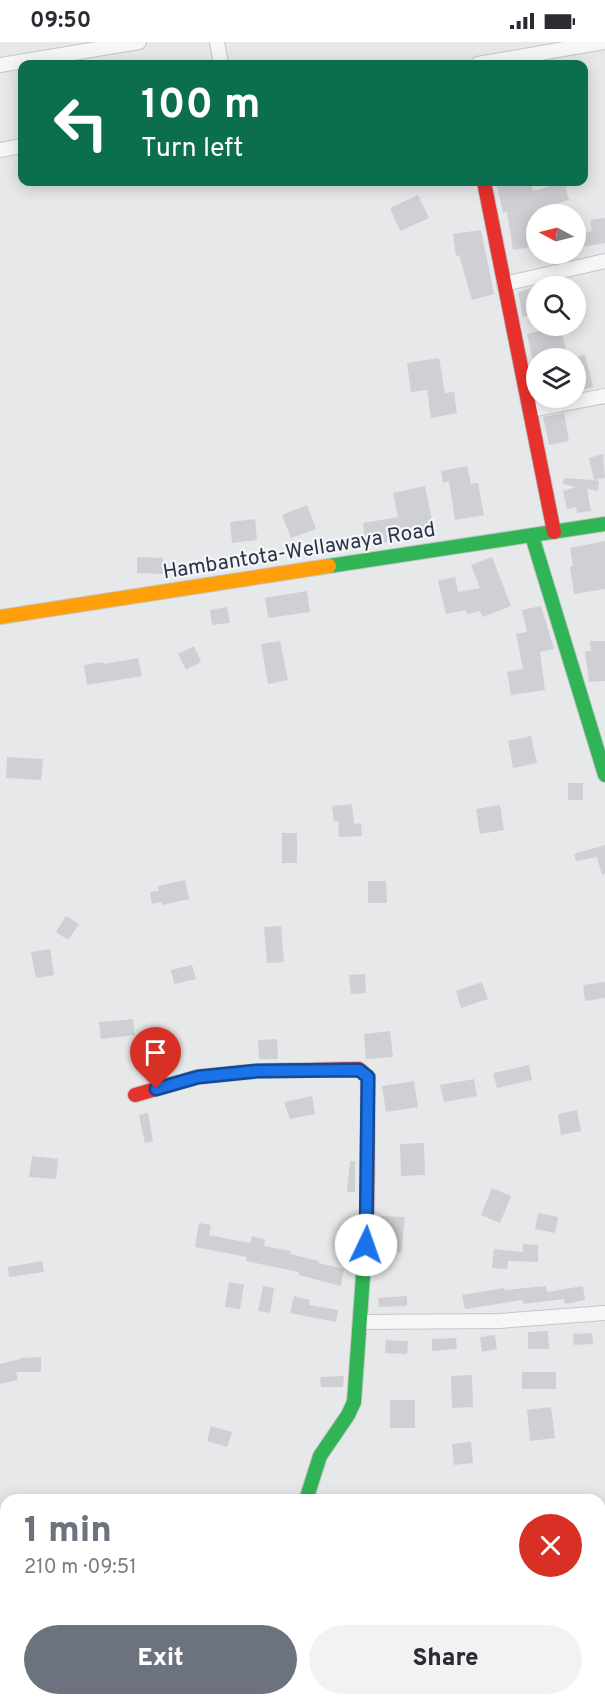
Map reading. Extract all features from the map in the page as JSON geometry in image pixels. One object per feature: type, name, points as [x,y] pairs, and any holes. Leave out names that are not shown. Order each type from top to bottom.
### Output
[{"type":"main road","points":[[485,186],[554,532]]},
{"type":"main road","name":"Hambantota-Wellawaya Road","points":[[0,617],[605,524]]},
{"type":"main road","points":[[532,536],[605,775]]},
{"type":"main road","points":[[135,1095],[198,1077],[257,1071],[359,1070],[368,1077],[367,1225],[354,1402],[350,1414],[324,1448],[312,1472],[307,1494]]},
{"type":"street","points":[[25,60],[139,42]]},
{"type":"street","points":[[217,42],[220,60]]},
{"type":"street","points":[[501,60],[604,42]]},
{"type":"street","points":[[0,64],[18,61]]},
{"type":"street","points":[[0,150],[18,147]]},
{"type":"street","points":[[504,284],[605,261]]},
{"type":"street","points":[[530,410],[605,396]]},
{"type":"street","points":[[360,1322],[499,1321],[605,1313]]},
{"type":"building","points":[[497,186],[532,186],[533,191],[550,186],[565,186],[569,200],[555,204],[526,204],[526,248],[513,250],[507,212],[503,213]]},
{"type":"building","points":[[418,195],[429,218],[400,231],[390,208]]},
{"type":"building","points":[[605,218],[605,243],[586,246],[586,233],[592,231],[590,220]]},
{"type":"building","points":[[481,230],[494,294],[472,300],[459,255],[456,256],[453,234]]},
{"type":"building","points":[[526,290],[526,316],[523,317],[518,292]]},
{"type":"building","points":[[527,336],[563,336],[565,348],[530,348]]},
{"type":"building","points":[[439,358],[445,393],[454,392],[457,413],[431,418],[427,390],[411,392],[407,363]]},
{"type":"building","points":[[586,359],[593,387],[586,389]]},
{"type":"building","points":[[564,413],[569,441],[549,445],[543,417]]},
{"type":"building","points":[[603,454],[605,478],[594,480],[589,458]]},
{"type":"building","points":[[467,466],[471,484],[478,483],[484,515],[455,520],[449,481],[443,483],[441,471]]},
{"type":"building","points":[[564,478],[599,481],[598,491],[587,489],[591,511],[577,513],[576,507],[567,509],[563,491],[576,487],[563,484]]},
{"type":"building","points":[[425,486],[434,530],[387,540],[388,542],[366,545],[363,523],[398,517],[393,493]]},
{"type":"building","points":[[307,505],[316,529],[291,538],[282,515]]},
{"type":"building","points":[[255,519],[257,540],[232,543],[230,522]]},
{"type":"building","points":[[605,541],[605,589],[574,594],[570,548]]},
{"type":"building","points":[[137,557],[163,558],[163,574],[137,573]]},
{"type":"building","points":[[492,557],[511,606],[482,617],[480,611],[467,614],[466,610],[446,614],[438,581],[455,577],[458,592],[480,588],[471,565]]},
{"type":"building","points":[[307,591],[310,612],[268,618],[265,598]]},
{"type":"building","points":[[541,606],[554,649],[540,652],[545,690],[511,695],[507,672],[523,669],[516,634],[527,632],[522,610]]},
{"type":"building","points":[[227,607],[230,623],[212,625],[210,610]]},
{"type":"building","points":[[280,641],[288,680],[268,684],[261,644]]},
{"type":"building","points":[[590,641],[605,641],[605,681],[589,682],[585,651],[591,651]]},
{"type":"building","points":[[194,646],[201,662],[186,670],[178,654]]},
{"type":"building","points":[[138,658],[142,676],[87,685],[84,665]]},
{"type":"building","points":[[531,736],[537,763],[513,768],[508,741]]},
{"type":"building","points":[[7,757],[43,759],[41,780],[6,778]]},
{"type":"building","points":[[568,783],[583,783],[583,800],[568,800]]},
{"type":"building","points":[[352,804],[354,824],[361,823],[362,836],[339,837],[338,821],[334,821],[332,806]]},
{"type":"building","points":[[500,805],[504,830],[480,834],[476,809]]},
{"type":"building","points":[[282,833],[297,833],[297,863],[282,863]]},
{"type":"building","points":[[605,845],[605,874],[602,875],[597,857],[576,861],[574,854]]},
{"type":"building","points":[[185,880],[189,899],[162,905],[161,902],[152,904],[150,892],[159,891],[158,886]]},
{"type":"building","points":[[368,881],[386,881],[387,903],[368,903]]},
{"type":"building","points":[[66,916],[79,924],[68,940],[56,932]]},
{"type":"building","points":[[281,926],[284,962],[267,963],[264,927]]},
{"type":"building","points":[[50,949],[54,975],[36,978],[31,952]]},
{"type":"building","points":[[192,965],[196,979],[174,984],[171,970]]},
{"type":"building","points":[[365,974],[366,993],[351,994],[349,975]]},
{"type":"building","points":[[482,982],[488,999],[461,1008],[456,991]]},
{"type":"building","points":[[605,982],[605,998],[585,1001],[583,985]]},
{"type":"building","points":[[133,1019],[135,1035],[101,1039],[99,1022]]},
{"type":"building","points":[[390,1031],[393,1057],[366,1059],[364,1034]]},
{"type":"building","points":[[277,1039],[278,1059],[259,1059],[258,1040]]},
{"type":"building","points":[[171,1044],[175,1071],[162,1075],[158,1046]]},
{"type":"building","points":[[529,1065],[532,1080],[497,1088],[493,1073]]},
{"type":"building","points":[[474,1079],[477,1096],[444,1102],[440,1085]]},
{"type":"building","points":[[414,1081],[418,1107],[386,1112],[382,1086]]},
{"type":"building","points":[[312,1096],[315,1114],[290,1119],[284,1102]]},
{"type":"building","points":[[577,1110],[581,1131],[561,1135],[558,1114]]},
{"type":"building","points":[[148,1113],[153,1141],[145,1143],[139,1115]]},
{"type":"building","points":[[424,1143],[425,1175],[401,1176],[400,1144]]},
{"type":"building","points":[[32,1156],[58,1159],[56,1179],[29,1177]]},
{"type":"building","points":[[350,1161],[355,1161],[355,1192],[347,1192]]},
{"type":"building","points":[[492,1188],[511,1196],[500,1223],[481,1215]]},
{"type":"building","points":[[538,1213],[558,1217],[555,1233],[535,1229]]},
{"type":"building","points":[[381,1216],[405,1217],[401,1253],[379,1250]]},
{"type":"building","points":[[199,1223],[211,1225],[209,1235],[250,1243],[252,1236],[265,1240],[264,1246],[291,1251],[290,1254],[344,1269],[341,1286],[299,1275],[299,1272],[246,1261],[247,1257],[195,1247]]},
{"type":"building","points":[[523,1244],[538,1245],[538,1262],[508,1261],[507,1269],[492,1268],[494,1249],[523,1252]]},
{"type":"building","points":[[42,1261],[44,1272],[9,1277],[8,1267]]},
{"type":"building","points":[[229,1282],[244,1285],[240,1309],[225,1307]]},
{"type":"building","points":[[263,1286],[274,1288],[270,1313],[258,1311]]},
{"type":"building","points":[[546,1286],[547,1292],[583,1286],[585,1300],[565,1304],[564,1299],[523,1304],[523,1300],[465,1309],[462,1295],[504,1288],[505,1290]]},
{"type":"building","points":[[294,1296],[310,1300],[309,1305],[338,1310],[336,1322],[290,1313]]},
{"type":"building","points":[[407,1296],[407,1306],[379,1307],[378,1298]]},
{"type":"building","points":[[548,1331],[549,1349],[528,1349],[528,1332]]},
{"type":"building","points":[[592,1333],[593,1344],[574,1345],[573,1334]]},
{"type":"building","points":[[495,1335],[497,1349],[482,1352],[480,1337]]},
{"type":"building","points":[[456,1338],[457,1349],[432,1351],[432,1339]]},
{"type":"building","points":[[386,1340],[408,1341],[407,1354],[385,1353]]},
{"type":"building","points":[[41,1357],[41,1372],[16,1372],[18,1380],[0,1384],[0,1364],[20,1358]]},
{"type":"building","points":[[522,1372],[556,1372],[556,1389],[522,1389]]},
{"type":"building","points":[[472,1375],[473,1407],[452,1408],[451,1376]]},
{"type":"building","points":[[344,1376],[343,1387],[321,1387],[320,1377]]},
{"type":"building","points":[[390,1400],[415,1400],[415,1428],[390,1428]]},
{"type":"building","points":[[551,1407],[555,1438],[530,1441],[527,1410]]},
{"type":"building","points":[[211,1426],[232,1432],[227,1447],[207,1441]]},
{"type":"building","points":[[471,1442],[473,1463],[454,1465],[452,1444]]},
{"type":"traffic: fast","points":[[329,566],[605,524]]},
{"type":"traffic: fast","points":[[532,536],[605,775]]},
{"type":"traffic: fast","points":[[308,1494],[320,1456],[348,1415],[354,1402],[367,1219]]},
{"type":"traffic: slow","points":[[0,617],[329,566]]},
{"type":"traffic: jam","points":[[485,186],[554,532]]},
{"type":"traffic: jam","points":[[135,1095],[198,1077],[257,1071],[359,1069],[368,1077],[367,1219]]},
{"type":"route","points":[[156,1089],[198,1077],[257,1071],[359,1070],[368,1077],[366,1245]]}]
